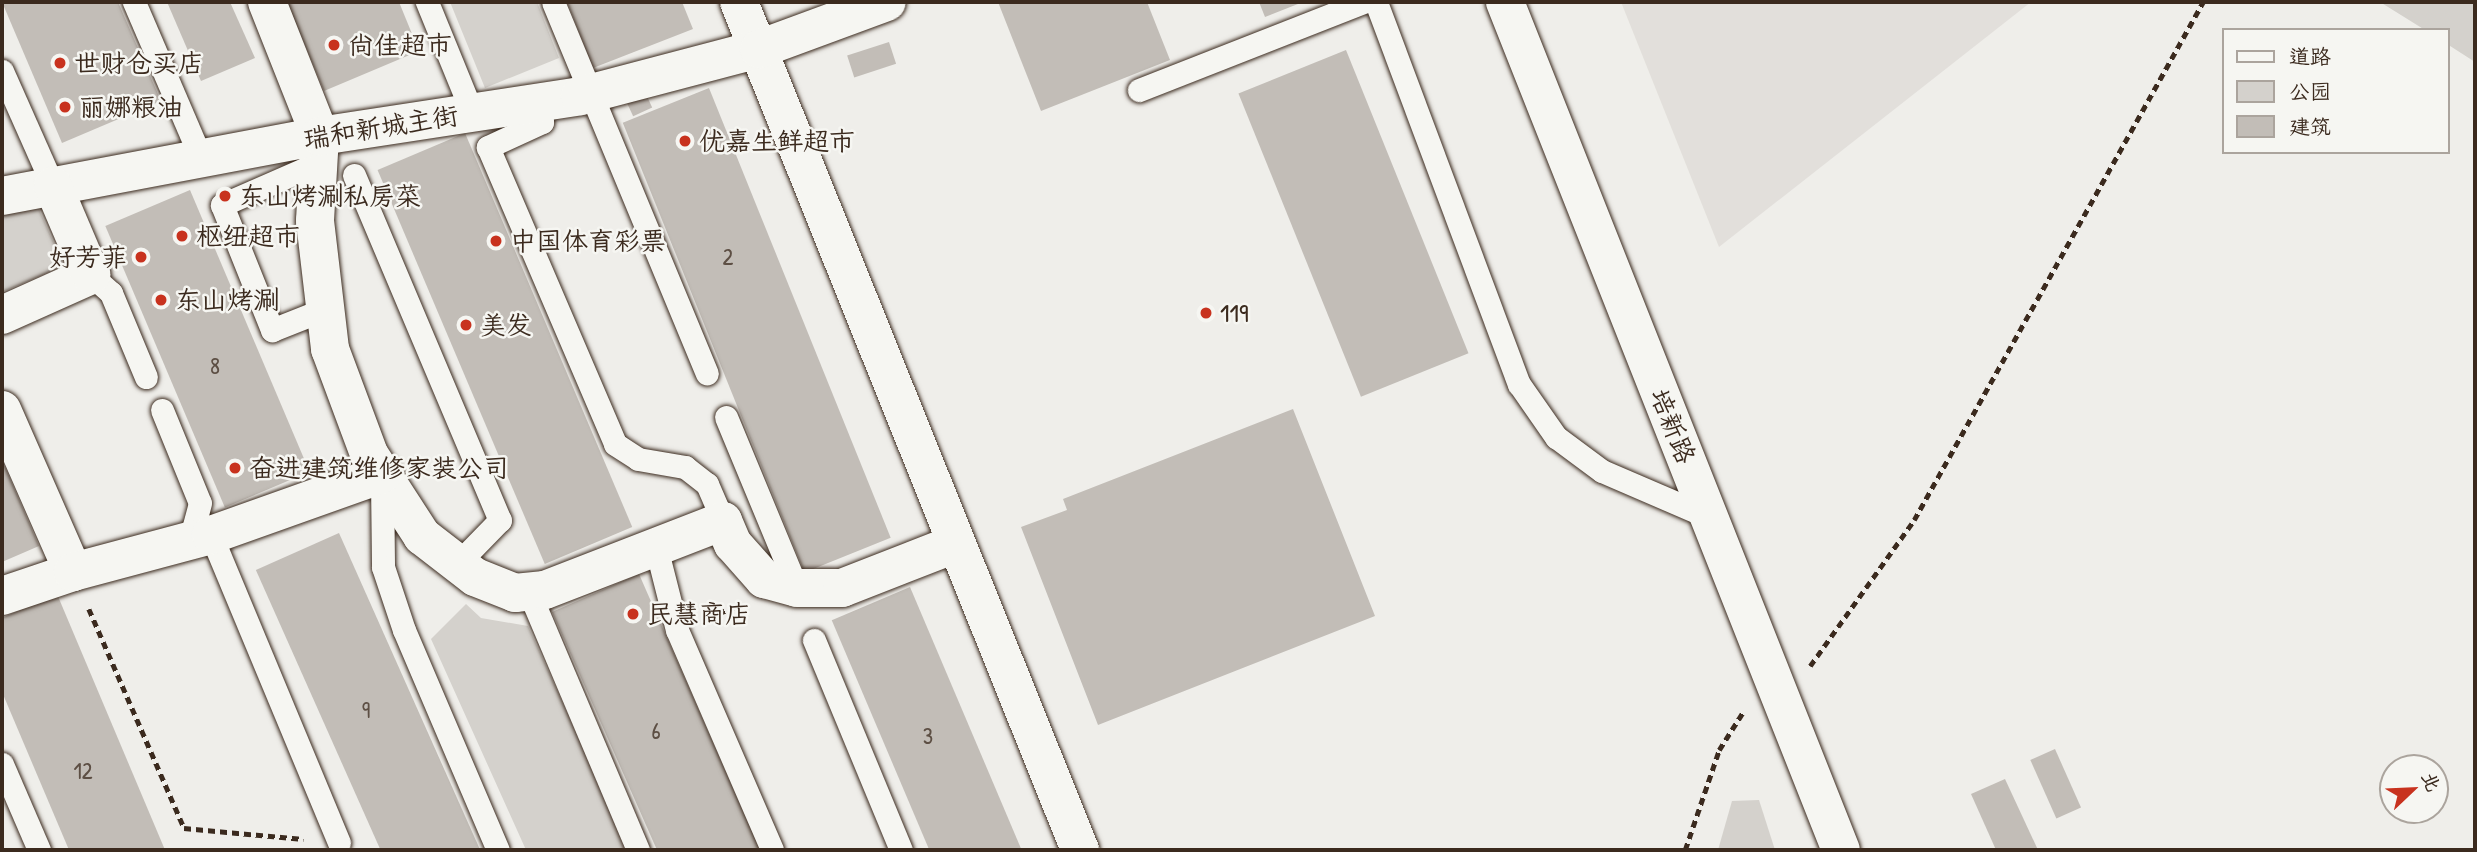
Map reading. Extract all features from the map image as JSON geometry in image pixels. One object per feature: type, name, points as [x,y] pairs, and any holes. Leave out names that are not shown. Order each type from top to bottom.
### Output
[{"type":"main road","points":[[267,2],[319,149],[315,221],[330,349],[369,454],[422,536],[475,577],[515,593],[545,590],[723,522],[733,544],[764,579],[797,588],[842,588],[955,544]]},
{"type":"main road","points":[[739,2],[1080,850]]},
{"type":"main road","name":"瑞和新城主街","points":[[2,196],[201,158],[319,149],[472,112],[591,93],[759,49],[887,2]]},
{"type":"main road","name":"培新路","points":[[1504,2],[1841,850]]},
{"type":"main road","points":[[2,315],[91,275],[53,186]]},
{"type":"main road","points":[[2,410],[73,572]]},
{"type":"main road","points":[[2,597],[73,572],[201,538],[382,474]]},
{"type":"lane","points":[[134,2],[201,158]]},
{"type":"lane","points":[[427,2],[472,112]]},
{"type":"lane","points":[[553,2],[707,373]]},
{"type":"lane","points":[[1139,90],[1363,2]]},
{"type":"lane","points":[[1376,2],[1519,384],[1556,437],[1602,471],[1709,517]]},
{"type":"lane","points":[[2,71],[53,186]]},
{"type":"lane","points":[[540,102],[542,122],[488,147],[615,444],[638,459],[685,467],[707,484],[723,522]]},
{"type":"lane","points":[[319,149],[222,205],[272,330],[326,309]]},
{"type":"lane","points":[[354,175],[500,520],[458,563]]},
{"type":"lane","points":[[91,275],[111,293],[146,377]]},
{"type":"lane","points":[[162,410],[200,503],[201,538],[339,842]]},
{"type":"lane","points":[[726,416],[797,588]]},
{"type":"lane","points":[[382,474],[383,566],[404,630],[498,850]]},
{"type":"lane","points":[[656,547],[677,630],[772,850]]},
{"type":"lane","points":[[529,592],[638,850]]},
{"type":"lane","points":[[814,639],[901,850]]},
{"type":"lane","points":[[2,764],[39,850]]},
{"type":"path","points":[[1685,850],[1719,750],[1776,687],[1914,520],[2203,2]]},
{"type":"path","points":[[73,572],[184,828],[339,842]]},
{"type":"shaded area","points":[[1621,2],[2031,2],[1719,247]]},
{"type":"green space","points":[[450,2],[537,2],[559,58],[485,88]]},
{"type":"green space","points":[[2380,2],[2475,2],[2475,62],[2449,45],[2449,28],[2422,28]]},
{"type":"green space","points":[[38,207],[64,266],[2,292],[2,213]]},
{"type":"green space","points":[[466,604],[481,618],[528,626],[629,850],[526,850],[431,639]]},
{"type":"green space","points":[[1759,800],[1775,850],[1718,850],[1732,801]]},
{"type":"building","points":[[2,2],[118,2],[161,101],[62,143]]},
{"type":"building","points":[[167,2],[230,2],[255,58],[201,81]]},
{"type":"building","points":[[287,2],[399,2],[419,51],[324,91]]},
{"type":"building","points":[[567,2],[682,2],[693,29],[593,68]]},
{"type":"building","points":[[998,2],[1147,2],[1170,60],[1041,111]]},
{"type":"building","points":[[1259,2],[1303,2],[1265,17]]},
{"type":"building","points":[[889,42],[896,64],[854,77],[847,56]]},
{"type":"building","points":[[1346,50],[1468,353],[1361,397],[1238,93]]},
{"type":"building","points":[[709,88],[891,538],[804,573],[623,123]]},
{"type":"building","points":[[645,92],[652,107],[633,116],[626,101]]},
{"type":"building","points":[[465,133],[632,527],[545,564],[378,170]]},
{"type":"building","points":[[190,190],[310,472],[225,508],[105,226]]},
{"type":"building","points":[[1293,409],[1375,616],[1098,725],[1021,527],[1067,510],[1063,499]]},
{"type":"building","points":[[2,460],[39,546],[2,562]]},
{"type":"building","points":[[339,533],[480,849],[381,850],[256,570]]},
{"type":"building","points":[[639,574],[760,850],[657,850],[552,612]]},
{"type":"building","points":[[910,587],[1022,850],[929,850],[832,620]]},
{"type":"building","points":[[57,594],[165,850],[69,850],[2,692],[2,618]]},
{"type":"building","points":[[2055,749],[2081,807],[2056,818],[2030,760]]},
{"type":"building","points":[[2005,779],[2038,850],[1996,850],[1971,794]]},
{"type":"place","name":"尚佳超市","points":[[334,45]]},
{"type":"place","name":"世财仓买店","points":[[60,63]]},
{"type":"place","name":"丽娜粮油","points":[[65,107]]},
{"type":"place","name":"优嘉生鲜超市","points":[[685,141]]},
{"type":"place","name":"东山烤涮私房菜","points":[[225,196]]},
{"type":"place","name":"枢纽超市","points":[[182,236]]},
{"type":"place","name":"中国体育彩票","points":[[496,241]]},
{"type":"place","name":"好芳菲","points":[[141,257]]},
{"type":"place","name":"东山烤涮","points":[[161,300]]},
{"type":"place","name":"119","points":[[1206,313]]},
{"type":"place","name":"美发","points":[[466,325]]},
{"type":"place","name":"奋进建筑维修家装公司","points":[[235,468]]},
{"type":"place","name":"民慧商店","points":[[633,614]]}]
